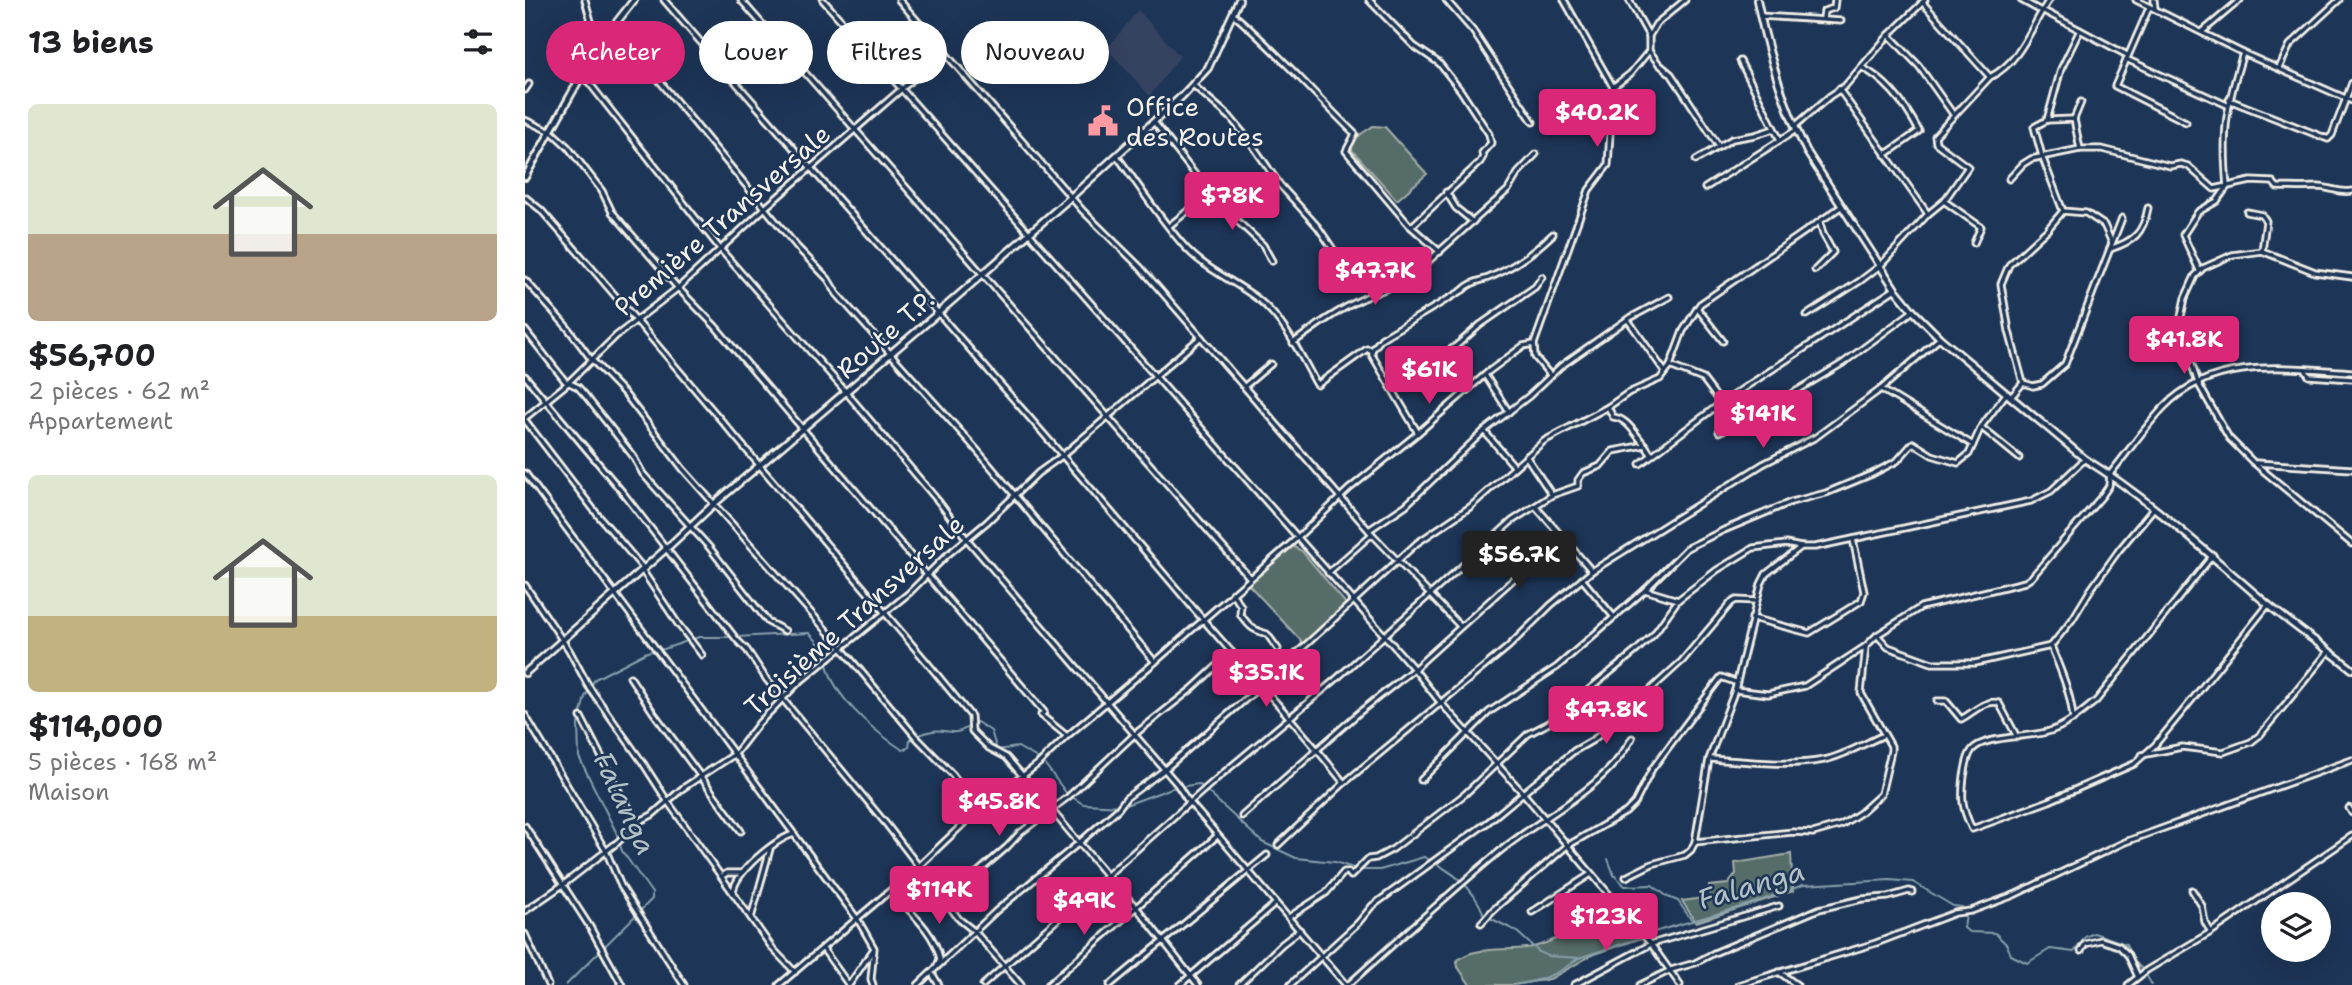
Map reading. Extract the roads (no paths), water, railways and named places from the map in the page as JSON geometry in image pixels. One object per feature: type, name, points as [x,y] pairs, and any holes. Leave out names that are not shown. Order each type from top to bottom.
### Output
[{"type":"street","points":[[585,0],[591,21]]},
{"type":"street","points":[[618,21],[634,0]]},
{"type":"street","points":[[664,0],[1063,455],[1203,620],[1319,750],[1344,783]]},
{"type":"street","points":[[741,0],[1250,578]]},
{"type":"street","points":[[824,0],[1414,668],[1440,702],[1524,794],[1649,942],[1680,985]]},
{"type":"street","points":[[899,0],[918,21]]},
{"type":"street","name":"Route T.P.","points":[[525,673],[714,504],[1071,197],[1193,85],[1212,61],[1239,0]]},
{"type":"street","points":[[1369,0],[1414,46],[1439,63],[1461,91],[1489,134],[1491,142],[1482,153],[1483,157],[1412,226]]},
{"type":"street","points":[[1446,0],[1473,31],[1533,122]]},
{"type":"street","points":[[1550,374],[1535,357],[1534,344],[1589,190],[1608,165],[1613,87],[1564,0]]},
{"type":"street","points":[[1613,87],[1630,74],[1649,51],[1651,43],[1629,0]]},
{"type":"street","points":[[1649,36],[1656,24],[1685,0]]},
{"type":"street","points":[[1757,0],[1796,128],[1807,152],[1895,289],[1913,311],[1940,338],[2085,459],[2110,474],[2154,508],[2268,604],[2352,669]]},
{"type":"street","points":[[1823,19],[1824,11],[1834,8],[1835,0]]},
{"type":"street","points":[[2021,0],[2126,57],[2228,102],[2328,139],[2332,137],[2352,83]]},
{"type":"street","points":[[1808,315],[1881,265],[1928,214],[1944,201],[1968,167],[1934,141],[1934,136],[1990,76],[2000,72],[2020,51],[2049,0]]},
{"type":"street","points":[[2154,0],[2155,9]]},
{"type":"street","points":[[2202,32],[2240,0]]},
{"type":"street","points":[[2279,69],[2290,45],[2339,0]]},
{"type":"street","points":[[1705,188],[1796,128],[1845,86],[1889,35],[1924,1],[1990,76]]},
{"type":"street","points":[[2139,1],[2243,53],[2352,101]]},
{"type":"street","points":[[2149,8],[2115,84],[2117,89],[2186,122]]},
{"type":"street","points":[[1233,14],[1260,37],[1355,134],[1346,152],[1412,226],[1440,252]]},
{"type":"street","points":[[1760,16],[1841,21]]},
{"type":"street","points":[[2047,120],[2061,69],[2080,30]]},
{"type":"street","points":[[1889,35],[1919,66],[1953,114]]},
{"type":"street","points":[[1649,51],[1671,74],[1718,145]]},
{"type":"street","points":[[2199,271],[2182,235],[2198,212],[2217,201],[2227,187],[2224,156],[2228,102],[2243,53]]},
{"type":"street","points":[[947,54],[1083,211],[1140,267],[1370,532],[1459,626]]},
{"type":"street","points":[[1740,61],[1780,141]]},
{"type":"street","points":[[1861,68],[1871,72],[1896,96],[1919,131],[1885,155]]},
{"type":"street","points":[[525,90],[529,84]]},
{"type":"street","points":[[525,177],[575,84]]},
{"type":"street","points":[[590,84],[721,250],[846,392],[939,502],[965,538],[1135,734],[1177,784],[1180,792],[1275,904],[1347,985],[1500,851],[1605,774],[1622,756],[1632,738]]},
{"type":"street","points":[[663,84],[838,294],[1155,662]]},
{"type":"street","name":"Première Transversale","points":[[525,419],[636,320],[678,288],[908,84]]},
{"type":"street","points":[[1193,85],[1230,117],[1249,139],[1280,185],[1318,227],[1341,261]]},
{"type":"street","points":[[1839,89],[1928,214]]},
{"type":"street","points":[[2080,149],[2074,119],[2081,102]]},
{"type":"street","points":[[2063,211],[2034,127],[2047,120],[2074,119]]},
{"type":"street","points":[[525,120],[550,131],[568,147],[602,191],[613,212],[678,288],[715,326],[1044,712],[1041,715],[1067,736]]},
{"type":"street","points":[[1153,122],[1210,193],[1265,248],[1272,261]]},
{"type":"street","points":[[1696,160],[1732,139],[1774,129]]},
{"type":"street","points":[[2009,179],[2023,164],[2042,156],[2080,149],[2112,151],[2170,166],[2188,166],[2209,187],[2219,189],[2251,181],[2273,182],[2277,187],[2322,187],[2352,191]]},
{"type":"street","points":[[1293,343],[1351,304],[1401,283],[1440,252],[1507,190],[1536,154]]},
{"type":"street","points":[[1117,156],[1169,226],[1199,261],[1230,279],[1259,301],[1293,343],[1317,384],[1367,349],[1372,349],[1382,338],[1463,290],[1471,282],[1492,277],[1518,263],[1553,234]]},
{"type":"street","points":[[1445,192],[1457,208],[1473,222]]},
{"type":"street","points":[[1169,226],[1210,193]]},
{"type":"street","points":[[525,197],[549,219],[636,320],[971,716],[972,731],[989,748],[1006,757],[1137,908],[1198,985]]},
{"type":"street","points":[[1944,201],[1981,227],[1974,243]]},
{"type":"street","points":[[918,985],[932,975],[974,931],[1118,809],[1126,798],[1164,770],[1262,685],[1396,561],[1429,534],[1470,507],[1526,456],[1563,429],[1608,407],[1628,393],[1660,379],[1670,366],[1683,331],[1697,307],[1842,206]]},
{"type":"street","points":[[2110,249],[2127,244],[2136,235],[2144,225],[2148,208]]},
{"type":"street","points":[[2063,211],[2087,213],[2103,225],[2112,243]]},
{"type":"street","points":[[2023,383],[2006,319],[2001,284],[2009,265],[2047,230],[2063,211]]},
{"type":"street","points":[[2247,212],[2262,215],[2266,221],[2262,251]]},
{"type":"street","points":[[2023,383],[2033,386],[2042,384],[2065,364],[2122,218]]},
{"type":"street","points":[[1815,270],[1833,252],[1820,223]]},
{"type":"street","points":[[2352,277],[2315,272],[2262,251],[2232,254],[2199,271],[2185,298],[2179,326],[2198,383],[2229,438],[2253,462],[2352,544]]},
{"type":"street","points":[[1391,387],[1456,346],[1475,328],[1535,287],[1542,277]]},
{"type":"street","points":[[525,280],[591,359],[625,394],[676,460],[916,737],[953,775],[979,809]]},
{"type":"street","points":[[1640,464],[1721,403],[1895,289]]},
{"type":"street","points":[[1328,573],[1370,532],[1406,505],[1484,430],[1510,412],[1550,374],[1628,319],[1669,297]]},
{"type":"street","points":[[1697,307],[1723,341]]},
{"type":"street","points":[[1719,432],[1755,416],[1843,363],[1913,311]]},
{"type":"street","points":[[1628,319],[1665,372]]},
{"type":"street","points":[[525,330],[568,383],[585,395],[633,456],[643,474],[709,547],[768,622],[785,631]]},
{"type":"street","name":"Troisième Transversale","points":[[525,911],[564,884],[638,822],[735,754],[759,723],[797,684],[909,593],[965,538],[1015,497],[1038,473],[1063,455],[1201,337]]},
{"type":"street","points":[[1278,845],[1344,783],[1508,647],[1551,605],[1592,571],[1763,464],[1816,436],[1881,389],[1940,338]]},
{"type":"street","points":[[779,985],[891,891],[979,809],[1021,774],[1044,759],[1067,736],[1297,538],[1340,497],[1485,374],[1523,346],[1534,344]]},
{"type":"street","points":[[1372,349],[1372,355],[1418,433]]},
{"type":"street","points":[[1245,386],[1271,364]]},
{"type":"street","points":[[1670,366],[1703,379],[1721,403]]},
{"type":"street","points":[[1735,690],[1767,694],[1805,686],[1910,613],[1930,603],[2025,582],[2031,578],[2102,496],[2109,486],[2110,474],[2165,407],[2184,390],[2218,374],[2248,368],[2352,372]]},
{"type":"street","points":[[2305,369],[2309,376],[2352,379]]},
{"type":"street","points":[[1485,374],[1510,412]]},
{"type":"street","points":[[525,376],[580,440],[747,650],[767,680],[959,919],[974,931],[1021,985]]},
{"type":"street","points":[[1421,780],[1499,704],[1557,667],[1645,590],[1687,548],[1791,502],[1853,483],[1897,461],[1913,443],[1932,455],[1958,463],[1969,454],[1980,427],[2023,383]]},
{"type":"street","points":[[1881,389],[1973,444]]},
{"type":"street","points":[[1608,407],[1613,417],[1627,423],[1651,454]]},
{"type":"street","points":[[525,419],[642,569],[702,655]]},
{"type":"street","points":[[1980,427],[2019,458]]},
{"type":"street","points":[[1484,430],[1514,467]]},
{"type":"street","points":[[983,985],[1082,896],[1108,877],[1384,637],[1513,521],[1552,495],[1578,486],[1583,473],[1600,466],[1613,451],[1645,445]]},
{"type":"street","points":[[1526,456],[1552,495]]},
{"type":"street","points":[[1288,918],[1326,893],[1344,872],[1351,876],[1367,859],[1376,858],[1393,849],[1465,794],[1528,734],[1547,724],[1636,651],[1654,634],[1678,600],[1747,551],[1786,544],[1815,547],[2031,501],[2060,484],[2085,459]]},
{"type":"street","points":[[2253,462],[2352,469]]},
{"type":"street","points":[[525,473],[858,920],[874,948],[871,979],[873,985]]},
{"type":"street","points":[[1536,506],[1592,571]]},
{"type":"street","points":[[1877,635],[1888,647],[1932,663],[1975,663],[2051,646],[2072,620],[2119,550],[2154,508]]},
{"type":"street","points":[[1243,817],[1517,576],[1559,534]]},
{"type":"street","points":[[1752,618],[1809,633],[1861,601],[1864,592],[1853,539]]},
{"type":"street","points":[[1626,877],[1652,864],[1685,855],[1691,850],[1695,842],[1709,758],[1735,690],[1756,601],[1766,574],[1801,547]]},
{"type":"street","points":[[2213,555],[2107,690],[2073,720],[2046,733],[1986,742],[1971,751],[1967,761],[1962,805],[1972,829],[2125,769],[2155,745],[2268,604]]},
{"type":"street","points":[[1582,579],[1613,616]]},
{"type":"street","points":[[525,584],[563,640],[589,687],[668,802],[773,949],[795,972]]},
{"type":"street","points":[[1645,590],[1678,600]]},
{"type":"street","points":[[1232,593],[1240,604],[1240,614],[1251,628],[1255,632],[1265,632],[1278,649]]},
{"type":"street","points":[[1290,985],[1372,906],[1524,794],[1574,751],[1594,740],[1682,661],[1731,603],[1736,600],[1756,601]]},
{"type":"street","points":[[1695,842],[1793,832],[1813,833],[1841,825],[1881,794],[1891,751],[1861,693],[1866,646]]},
{"type":"street","points":[[2051,646],[2062,674],[2073,720]]},
{"type":"street","points":[[2142,755],[2182,747],[2223,752],[2251,742],[2260,735],[2329,651]]},
{"type":"street","points":[[945,901],[1007,848],[1020,833],[1070,795],[1135,734],[1193,688],[1232,652]]},
{"type":"street","points":[[630,677],[741,831]]},
{"type":"street","points":[[1481,923],[1567,846],[1626,812],[1635,803],[1652,769],[1721,677],[1735,682]]},
{"type":"street","points":[[1937,701],[1946,701],[1961,719],[1986,703],[1999,703],[2017,737]]},
{"type":"street","points":[[525,715],[605,851],[621,886],[684,985]]},
{"type":"street","points":[[581,717],[638,822]]},
{"type":"street","points":[[1709,758],[1774,762],[1823,760],[1884,735]]},
{"type":"street","points":[[1738,985],[1876,943],[1955,913],[1971,911],[2014,895],[2125,842],[2352,760]]},
{"type":"street","points":[[2349,808],[2352,813]]},
{"type":"street","points":[[525,826],[564,884],[622,985]]},
{"type":"street","points":[[733,893],[733,884],[742,873],[785,837],[794,834]]},
{"type":"street","points":[[1048,985],[1217,835]]},
{"type":"street","points":[[2128,985],[2352,836]]},
{"type":"street","points":[[751,918],[771,848]]},
{"type":"street","points":[[1110,985],[1267,855]]},
{"type":"street","points":[[722,876],[727,873],[742,873]]},
{"type":"street","points":[[1532,912],[1591,874]]},
{"type":"street","points":[[2192,890],[2202,906],[2205,922],[2211,932]]},
{"type":"street","points":[[891,891],[929,933],[937,946],[940,959],[932,975]]},
{"type":"street","points":[[1640,985],[1819,909],[1912,892]]},
{"type":"street","points":[[1180,985],[1275,904]]},
{"type":"street","points":[[1574,985],[1649,942],[1779,906]]},
{"type":"street","points":[[1239,985],[1300,930]]},
{"type":"street","points":[[525,934],[548,985]]},
{"type":"street","points":[[2081,951],[2085,944],[2101,940],[2119,946],[2129,955],[2139,976]]},
{"type":"street","points":[[823,949],[849,985],[874,948]]},
{"type":"street","points":[[1779,972],[1797,985]]},
{"type":"street","points":[[932,975],[939,985]]},
{"type":"waterway","name":"Falanga","points":[[737,637],[809,633],[823,651],[833,681],[846,701],[884,737],[903,750],[909,747],[910,739],[921,734],[959,731],[977,722],[991,731],[997,750],[1018,747],[1039,759]]},
{"type":"waterway","name":"Falanga","points":[[566,985],[652,899],[652,893],[622,851],[616,832],[579,757],[578,724],[585,697],[595,679],[647,652],[699,637],[731,637]]},
{"type":"waterway","name":"Falanga","points":[[1044,763],[1067,794],[1083,804],[1123,806],[1172,788],[1199,784],[1262,842],[1296,858],[1335,862],[1359,870],[1380,870],[1424,857],[1460,880],[1474,895],[1484,915],[1516,931],[1539,952],[1548,956],[1579,958],[1803,885],[1890,880],[1913,882],[1953,906],[1962,907],[1966,914],[1964,928],[1969,932],[1995,933],[2007,945],[2011,955],[2027,963],[2050,949],[2074,952],[2085,937],[2094,933],[2126,944],[2132,959],[2152,985]]},
{"type":"waterway","points":[[1608,859],[1614,875],[1625,886],[1652,885],[1678,901],[1695,921]]},
{"type":"waterway","points":[[1515,985],[1548,976],[1577,959]]},
{"type":"place","name":"Office des Routes","points":[[1103,121]]}]
